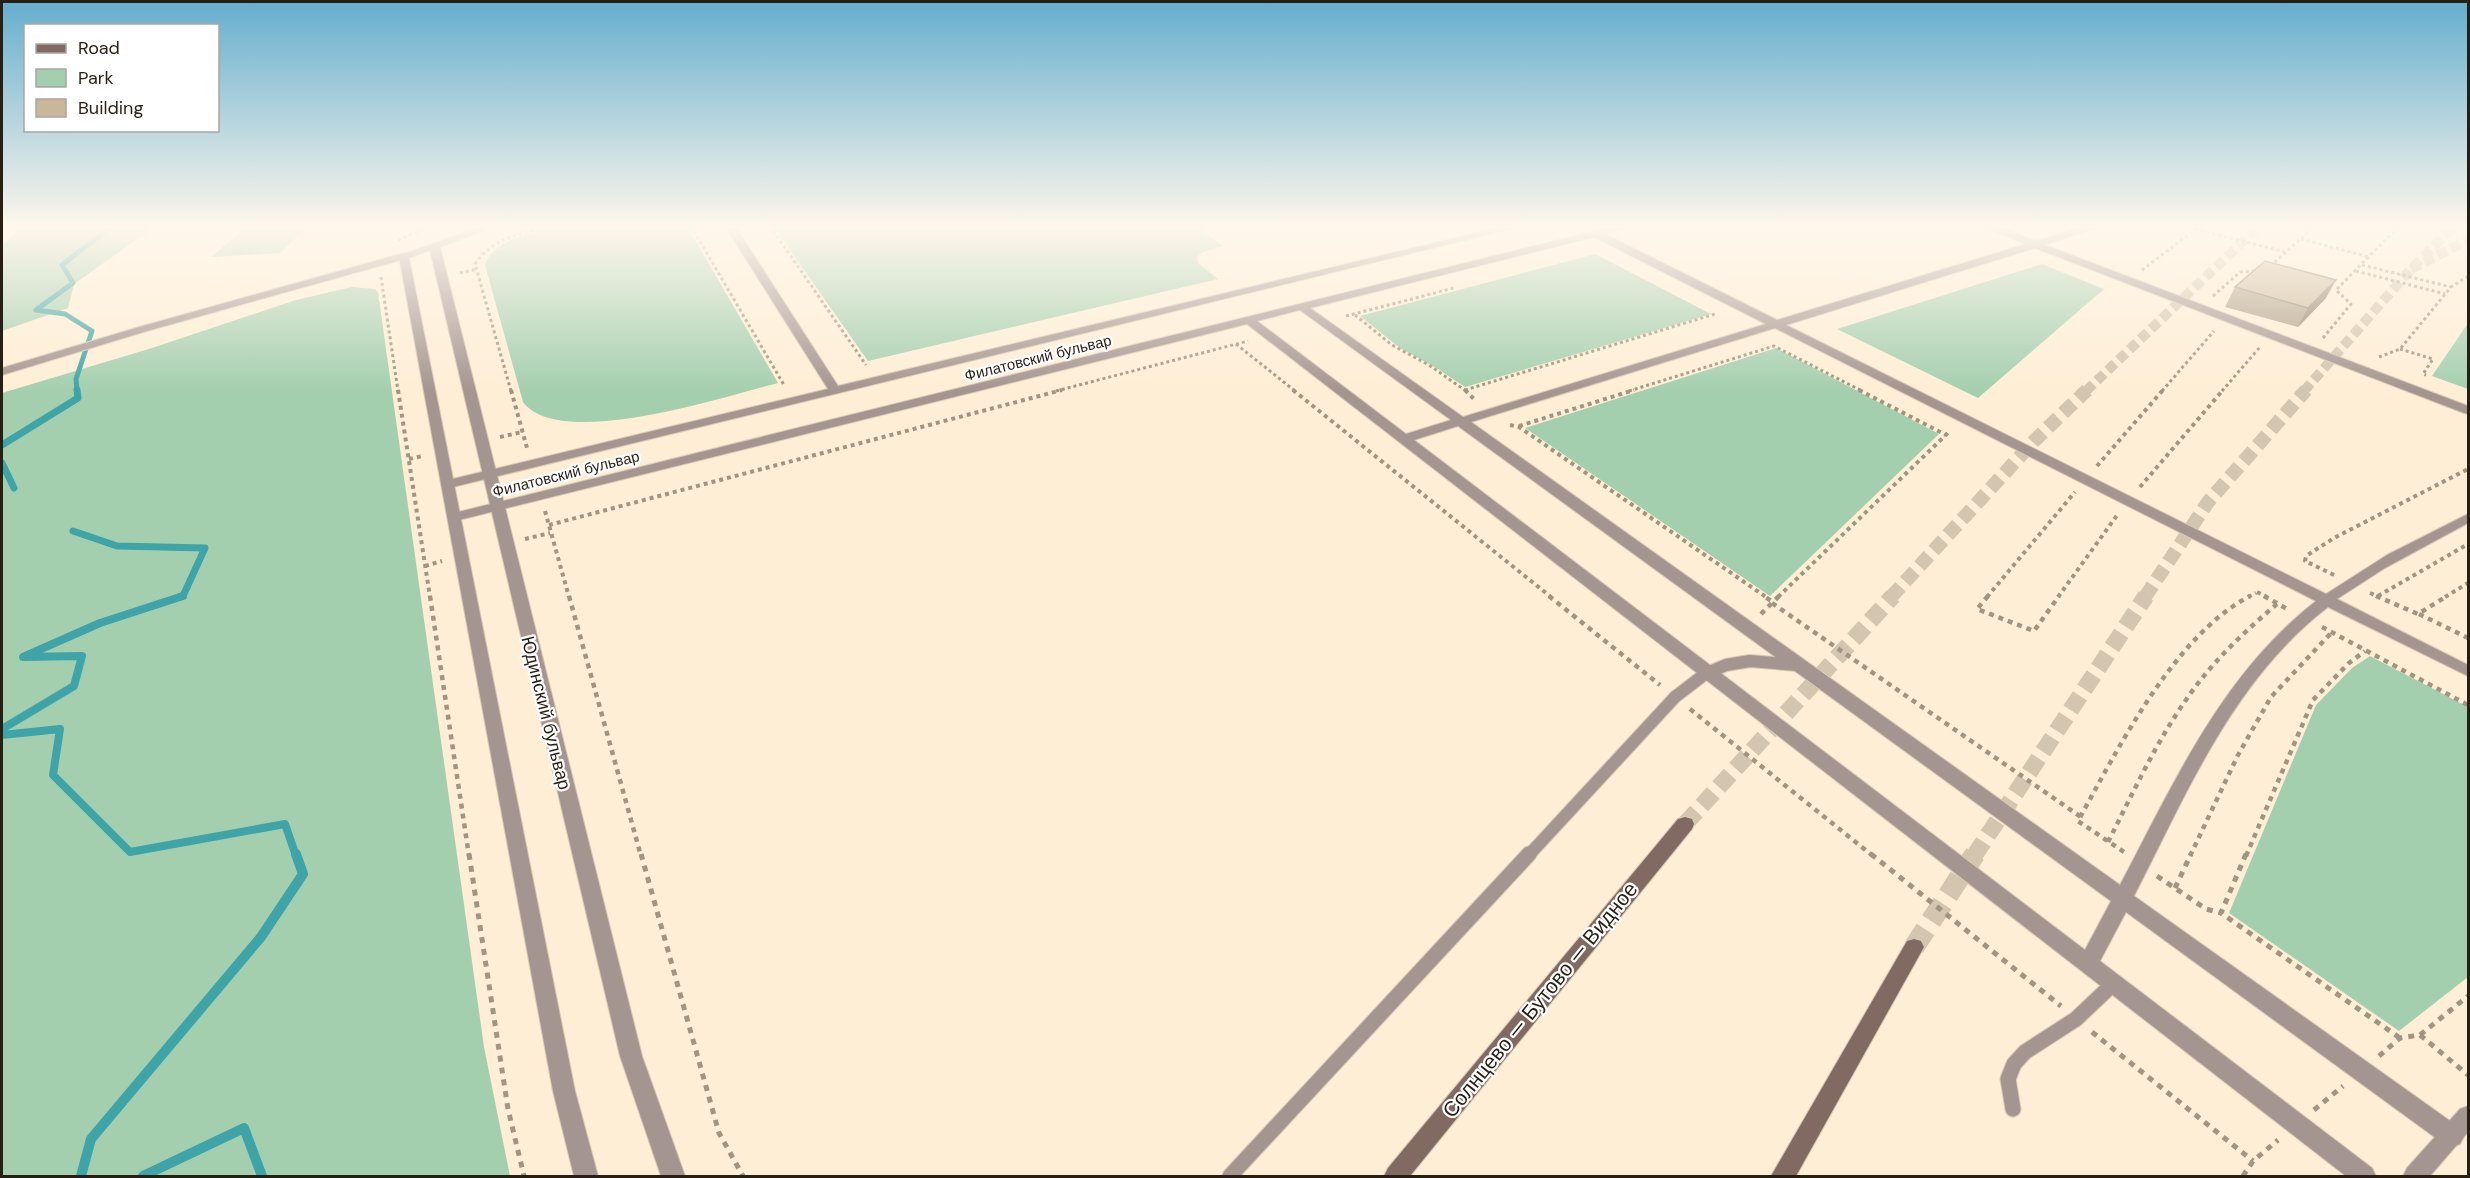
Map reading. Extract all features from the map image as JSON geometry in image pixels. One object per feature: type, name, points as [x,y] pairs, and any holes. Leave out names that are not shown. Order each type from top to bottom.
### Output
[{"type":"main road","name":"Солнцево — Бутово — Видное","points":[[1398,1171],[1685,824]]},
{"type":"main road","points":[[1783,1176],[1914,947]]},
{"type":"street","points":[[2,372],[143,329],[315,281]]},
{"type":"street","points":[[409,281],[564,1091],[586,1176]]},
{"type":"street","name":"Юдинский бульвар","points":[[442,281],[631,1056],[673,1176]]},
{"type":"street","points":[[765,281],[835,391]]},
{"type":"street","name":"Филатовский бульвар","points":[[449,484],[1290,281]]},
{"type":"street","name":"Филатовский бульвар","points":[[455,517],[1409,281]]},
{"type":"street","points":[[1690,281],[2469,671]]},
{"type":"street","points":[[1403,439],[1915,281]]},
{"type":"street","points":[[2132,281],[2469,410]]},
{"type":"street","points":[[1302,308],[2452,1136]]},
{"type":"street","points":[[1250,321],[2364,1176]]},
{"type":"street","points":[[2088,965],[2121,897],[2220,714],[2266,654],[2328,600],[2368,572],[2469,518]]},
{"type":"street","points":[[2426,1172],[2469,1116]]},
{"type":"lane","points":[[1230,1176],[1676,697],[1707,673],[1738,663],[1753,661],[1800,666]]},
{"type":"lane","points":[[2013,1109],[2008,1079],[2014,1064],[2025,1052],[2076,1018],[2113,984]]},
{"type":"path","points":[[382,281],[508,1109],[524,1176]]},
{"type":"path","points":[[481,281],[532,464]]},
{"type":"path","points":[[723,281],[784,385],[867,365],[808,281]]},
{"type":"path","points":[[2205,303],[2230,281]]},
{"type":"path","points":[[2336,290],[2345,281]]},
{"type":"path","points":[[2394,281],[2445,294]]},
{"type":"path","points":[[2427,281],[2451,287]]},
{"type":"path","points":[[2373,360],[2400,349],[2451,287],[2461,281]]},
{"type":"path","points":[[2316,345],[2352,304],[2336,290],[2326,287]]},
{"type":"path","points":[[1465,390],[1716,315],[1706,310]]},
{"type":"path","points":[[1323,322],[1362,312]]},
{"type":"path","points":[[1354,314],[1392,345],[1429,365],[1465,390],[1469,397],[1508,425],[1519,427],[2080,817]]},
{"type":"path","points":[[1217,329],[2253,1161],[2243,1176]]},
{"type":"path","points":[[549,525],[1269,336]]},
{"type":"path","points":[[1519,427],[1774,346],[1946,435]]},
{"type":"path","points":[[2400,349],[2433,359],[2423,374]]},
{"type":"path","points":[[1747,627],[1963,418]]},
{"type":"path","points":[[540,496],[719,1133],[743,1176]]},
{"type":"path","points":[[2378,597],[2469,544]]},
{"type":"path","points":[[2256,593],[2242,597],[2218,618],[2170,670],[2149,701],[2078,821],[2206,909],[2221,913],[2400,1038]]},
{"type":"path","points":[[2108,842],[2174,720],[2201,679],[2234,642],[2277,603]]},
{"type":"path","points":[[2418,614],[2469,638]]},
{"type":"path","points":[[2175,888],[2238,754],[2271,697],[2332,632]]},
{"type":"path","points":[[2221,913],[2313,700],[2364,650],[2469,705]]},
{"type":"path","points":[[2420,1035],[2469,1075]]},
{"type":"green space","points":[[2,281],[78,281],[74,284],[68,308],[2,331]]},
{"type":"green space","points":[[489,281],[719,281],[778,383],[684,408],[606,421],[571,422],[542,416],[523,402]]},
{"type":"green space","points":[[812,281],[1210,281],[868,361]]},
{"type":"green space","points":[[1493,281],[1647,281],[1711,314],[1465,387],[1400,348],[1360,316]]},
{"type":"green space","points":[[1988,281],[2084,281],[2104,289],[1978,398],[1837,329]]},
{"type":"green space","points":[[352,287],[375,289],[378,292],[484,1047],[510,1176],[2,1176],[2,393],[152,348],[296,300]]},
{"type":"green space","points":[[2468,323],[2468,389],[2432,376]]},
{"type":"green space","points":[[1776,348],[1939,434],[1770,596],[1525,428]]},
{"type":"green space","points":[[2370,656],[2468,707],[2468,977],[2399,1031],[2229,913],[2316,705],[2352,668]]},
{"type":"building","points":[[2242,281],[2335,281],[2308,308],[2235,287]]},
{"type":"waterway","points":[[72,281],[73,283],[36,310],[65,314],[92,331],[76,379],[77,391]]},
{"type":"waterway","points":[[2,445],[78,398],[77,390]]},
{"type":"waterway","points":[[2,463],[14,488]]},
{"type":"waterway","points":[[73,531],[117,546],[205,548],[183,596]]},
{"type":"waterway","points":[[2,729],[74,686],[82,656],[23,657],[100,623],[183,596]]},
{"type":"waterway","points":[[179,597],[183,596]]},
{"type":"waterway","points":[[2,735],[60,729],[53,775],[130,852],[285,824],[296,856]]},
{"type":"waterway","points":[[81,1176],[91,1139],[261,937],[303,874],[296,854]]},
{"type":"waterway","points":[[143,1176],[244,1128],[262,1176]]},
{"type":"tunnel","points":[[2086,391],[2201,281]]},
{"type":"tunnel","points":[[2304,391],[2400,281]]},
{"type":"tunnel","points":[[1891,597],[2034,441],[2087,390]]},
{"type":"tunnel","points":[[2145,597],[2208,502],[2306,390]]},
{"type":"tunnel","points":[[1685,824],[1893,596]]},
{"type":"tunnel","points":[[1974,856],[2146,596]]},
{"type":"tunnel","points":[[1914,947],[1975,854]]}]
